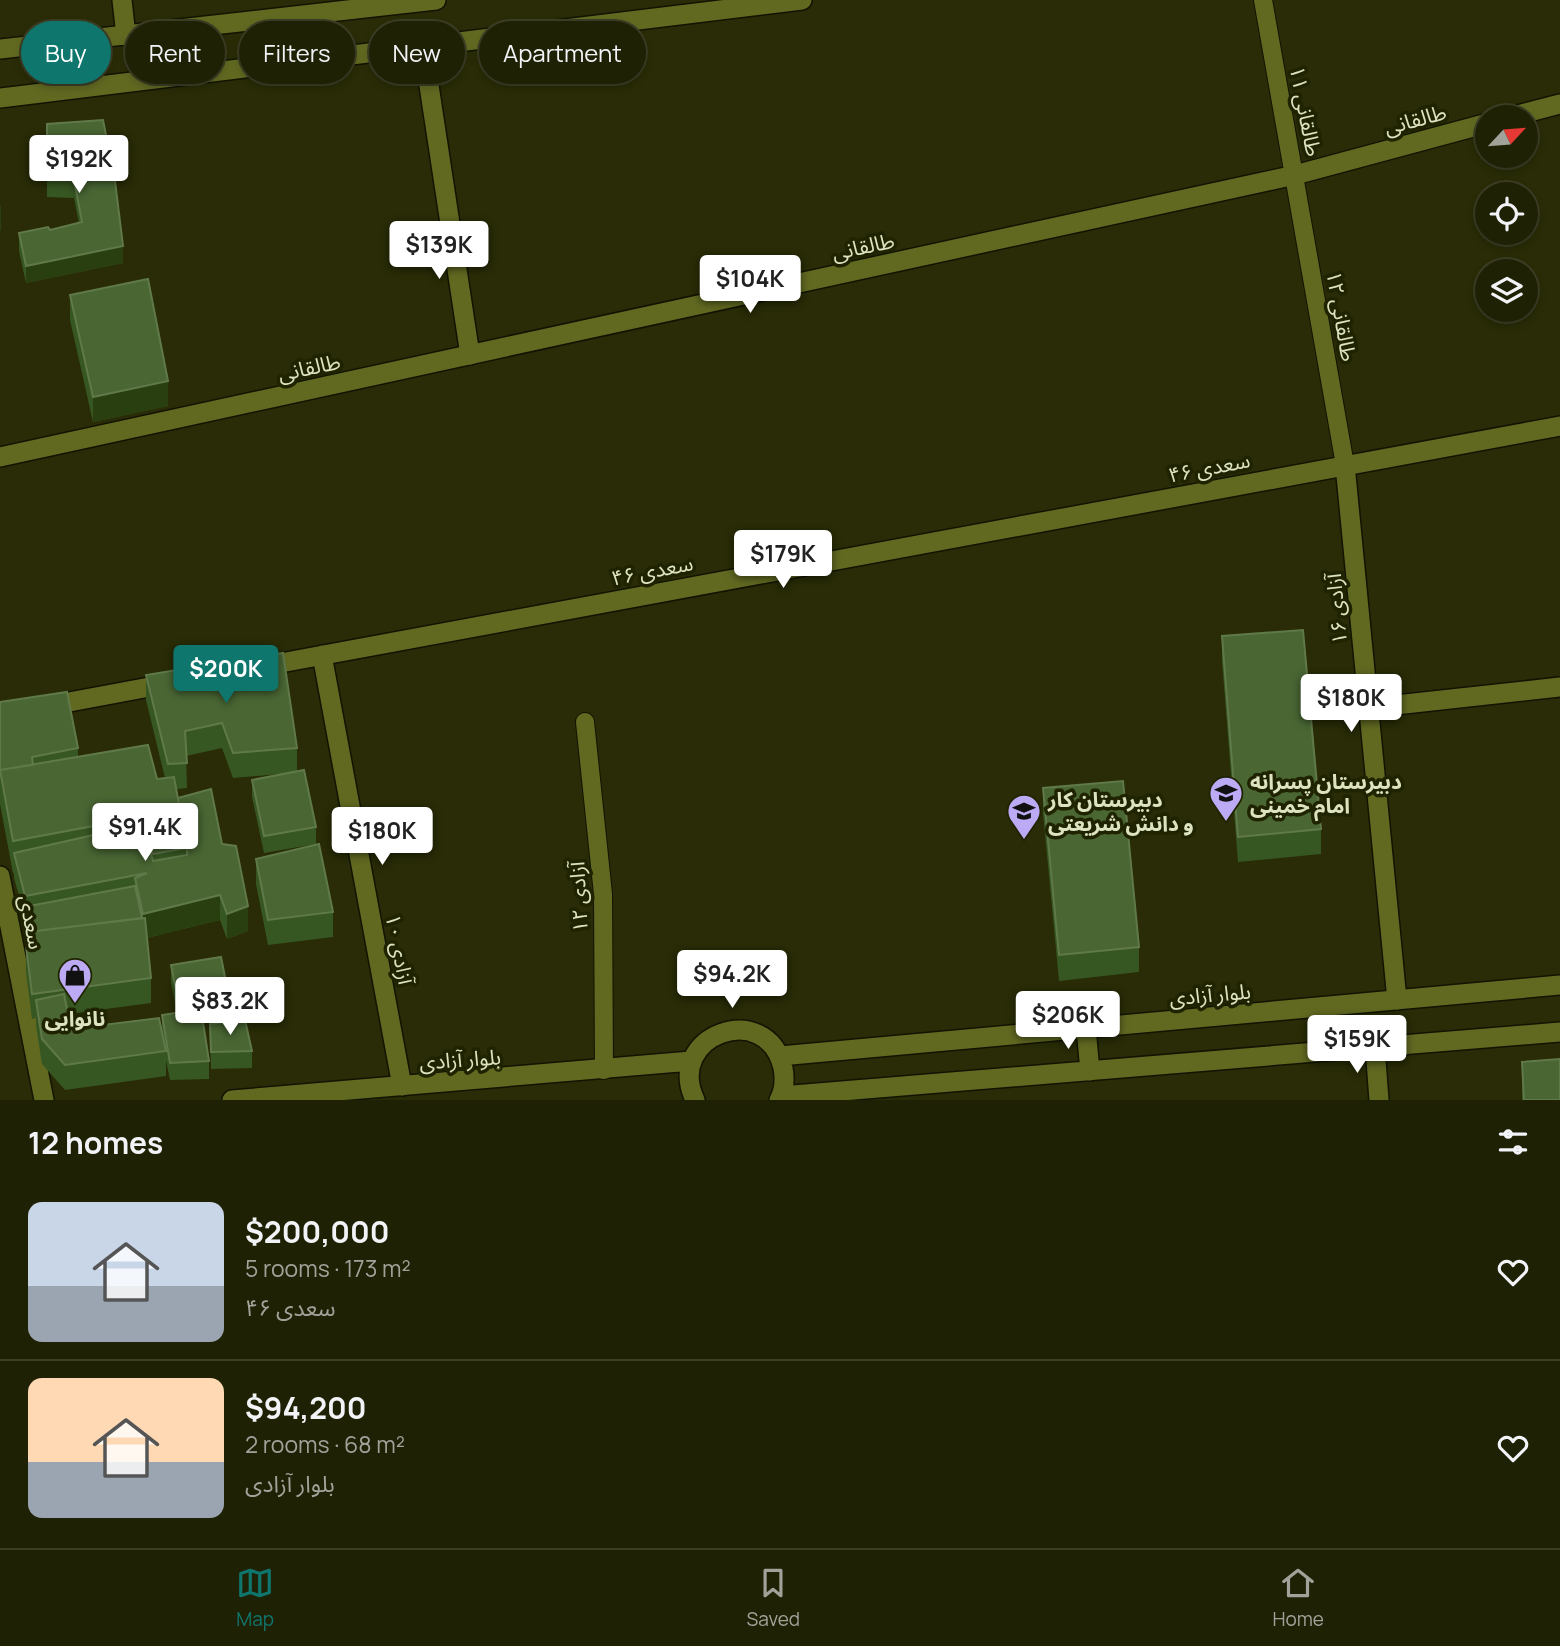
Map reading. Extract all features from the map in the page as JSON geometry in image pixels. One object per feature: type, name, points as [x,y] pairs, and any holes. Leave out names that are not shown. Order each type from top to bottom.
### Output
[{"type":"street","points":[[122,0],[125,27]]},
{"type":"street","points":[[225,25],[436,0]]},
{"type":"street","points":[[465,41],[802,0]]},
{"type":"street","points":[[0,49],[125,36]]},
{"type":"street","points":[[0,98],[369,53]]},
{"type":"street","points":[[429,84],[470,355]]},
{"type":"street","points":[[1538,110],[1560,104]]},
{"type":"street","name":"طالقانی","points":[[0,457],[1295,175],[1475,127]]},
{"type":"street","name":"سعدی ۴۶","points":[[241,670],[1560,426]]},
{"type":"street","name":"آزادی ۱۶","points":[[1345,465],[1397,1000]]},
{"type":"street","name":"آزادی ۱۰","points":[[321,655],[402,1086]]},
{"type":"street","points":[[0,715],[188,680]]},
{"type":"street","points":[[1368,708],[1560,687]]},
{"type":"street","name":"سعدی","points":[[0,876],[44,1100]]},
{"type":"street","name":"بلوار آزادی","points":[[780,1056],[1560,985]]},
{"type":"street","points":[[1086,1028],[1090,1071]]},
{"type":"street","points":[[695,1100],[689,1077],[691,1061],[703,1043],[719,1033],[736,1029],[755,1033],[771,1044],[780,1056],[785,1077],[780,1098],[1560,1032]]},
{"type":"street","points":[[1375,1047],[1379,1100]]},
{"type":"street","name":"بلوار آزادی","points":[[232,1100],[691,1061]]},
{"type":"lane","name":"طالقانی ۱۱","points":[[1263,0],[1295,175]]},
{"type":"lane","name":"طالقانی ۱۲","points":[[1295,175],[1345,465]]},
{"type":"lane","name":"آزادی ۱۲","points":[[585,722],[603,894],[604,1070]]},
{"type":"building","points":[[103,120],[115,181],[123,246],[26,266],[19,233],[48,227],[50,230],[82,222],[74,180],[47,180],[47,124]]},
{"type":"building","points":[[148,279],[168,381],[93,397],[70,295]]},
{"type":"building","points":[[1303,630],[1321,829],[1238,837],[1222,636]]},
{"type":"building","points":[[283,653],[297,748],[233,753],[222,723],[185,731],[187,763],[168,764],[146,675]]},
{"type":"building","points":[[67,692],[78,748],[32,757],[33,765],[0,770],[0,702]]},
{"type":"building","points":[[148,745],[157,779],[174,777],[187,848],[153,854],[142,817],[13,841],[0,770]]},
{"type":"building","points":[[304,770],[316,827],[264,836],[252,780]]},
{"type":"building","points":[[1123,781],[1139,947],[1059,955],[1043,788]]},
{"type":"building","points":[[211,789],[222,844],[236,846],[248,906],[227,914],[220,895],[143,914],[135,878],[147,873],[25,896],[14,853],[142,824],[153,861],[187,855],[178,798]]},
{"type":"building","points":[[319,844],[333,912],[268,920],[256,859]]},
{"type":"building","points":[[135,886],[142,918],[36,931],[30,936],[24,907]]},
{"type":"building","points":[[145,918],[151,978],[32,994],[26,946],[36,931]]},
{"type":"building","points":[[221,957],[228,992],[178,1000],[171,965]]},
{"type":"building","points":[[64,994],[71,1029],[159,1018],[166,1051],[65,1065],[42,1039],[36,1000]]},
{"type":"building","points":[[201,1009],[209,1061],[170,1063],[162,1015]]},
{"type":"building","points":[[245,1020],[252,1051],[211,1052],[210,1024]]},
{"type":"building","points":[[1560,1059],[1560,1100],[1524,1100],[1522,1062]]},
{"type":"place","name":"دبیرستان پسرانه امام خمینی","points":[[1226,823]]},
{"type":"place","name":"دبیرستان کار و دانش شریعتی","points":[[1024,841]]},
{"type":"place","name":"نانوایی","points":[[75,1005]]}]
